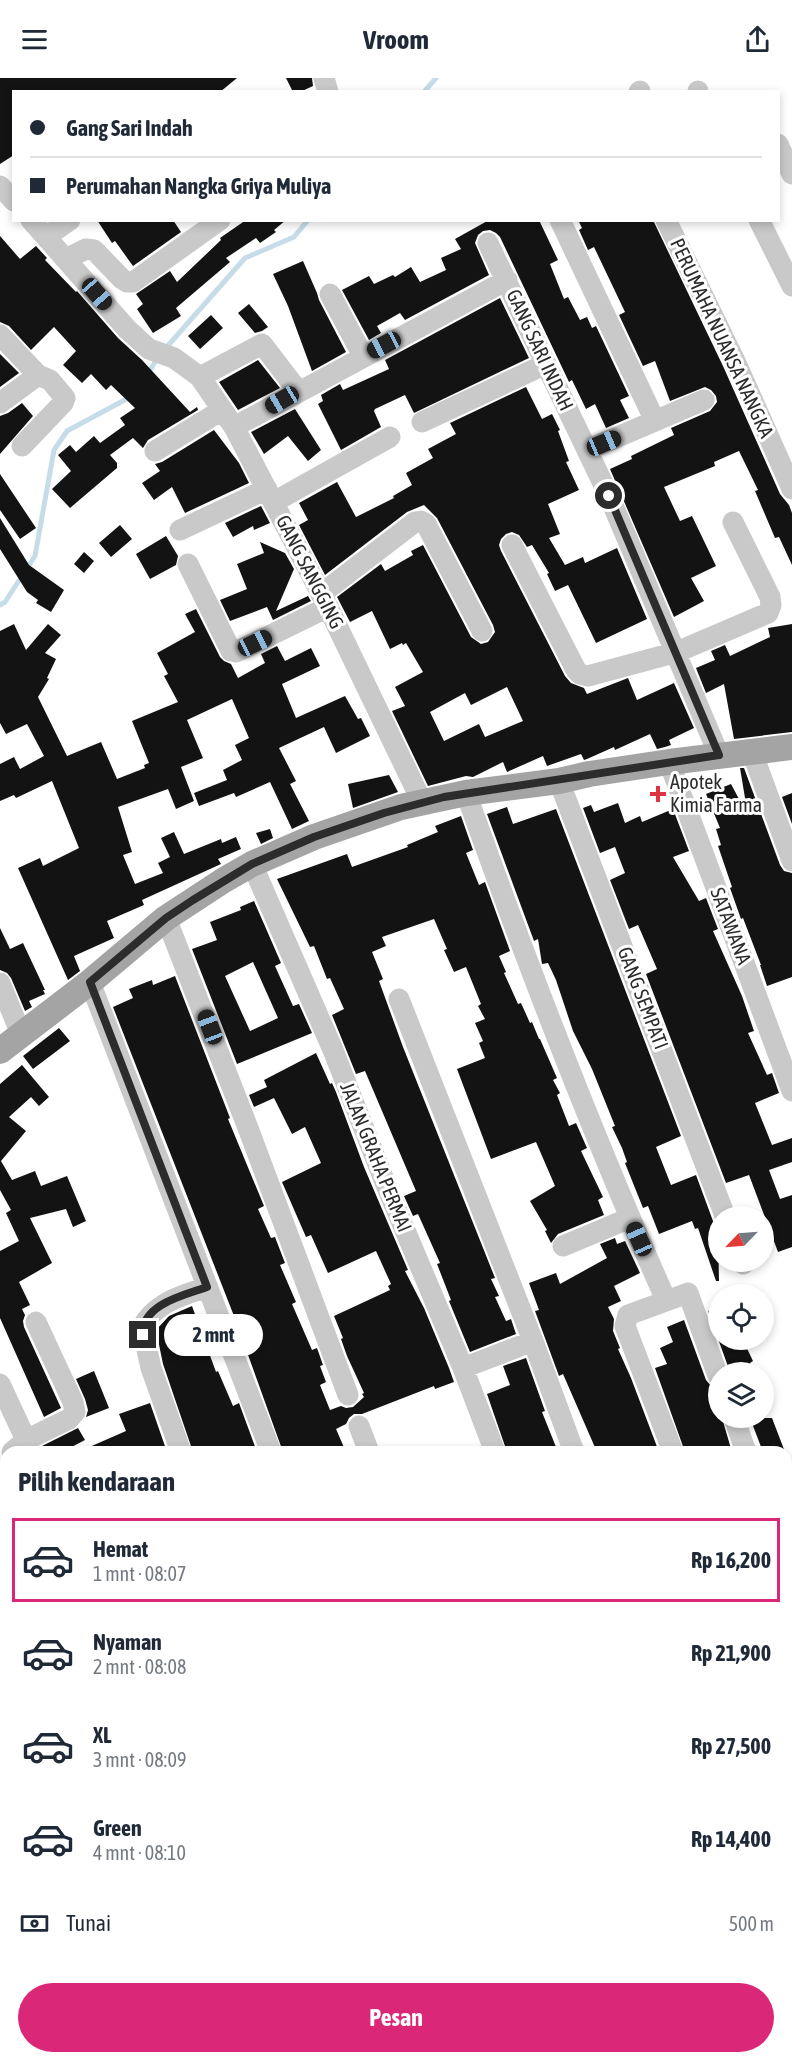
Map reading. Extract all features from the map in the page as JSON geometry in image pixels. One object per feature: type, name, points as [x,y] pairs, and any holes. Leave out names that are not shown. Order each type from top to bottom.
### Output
[{"type":"main road","points":[[0,1051],[90,982],[166,918],[252,864],[314,837],[360,820],[422,802],[466,793],[559,781],[669,762],[792,747]]},
{"type":"street","points":[[780,148],[792,174]]},
{"type":"street","points":[[0,186],[12,199]]},
{"type":"street","points":[[33,222],[66,259],[86,249],[94,250],[127,282],[133,282],[217,222]]},
{"type":"street","points":[[46,237],[67,222]]},
{"type":"street","points":[[561,222],[655,421]]},
{"type":"street","name":"PERUMAHA NUANSA NANGKA","points":[[667,222],[735,361],[792,489]]},
{"type":"street","points":[[760,222],[792,286]]},
{"type":"street","name":"GANG SARI INDAH","points":[[488,243],[587,450],[677,652],[719,755]]},
{"type":"street","name":"GANG SANGGING","points":[[66,259],[127,329],[149,349],[174,358],[200,377],[228,419],[271,495],[422,802]]},
{"type":"street","points":[[155,452],[298,391],[507,280]]},
{"type":"street","points":[[330,294],[363,356]]},
{"type":"street","points":[[0,334],[38,375],[50,380],[63,395],[64,400],[22,446]]},
{"type":"street","points":[[200,377],[262,344],[298,391]]},
{"type":"street","points":[[422,422],[546,364]]},
{"type":"street","points":[[0,403],[38,375]]},
{"type":"street","points":[[587,450],[704,400]]},
{"type":"street","points":[[180,531],[271,495],[390,437]]},
{"type":"street","points":[[189,564],[231,651],[236,652],[324,600],[414,522],[421,521],[426,524],[482,631]]},
{"type":"street","points":[[512,545],[580,674],[588,676],[677,652],[768,613],[771,605],[770,597],[733,522]]},
{"type":"street","points":[[752,752],[792,861]]},
{"type":"street","name":"SATAWANA","points":[[669,762],[792,1091]]},
{"type":"street","name":"GANG SEMPATI","points":[[559,781],[721,1206]]},
{"type":"street","points":[[466,793],[564,1057],[666,1300]]},
{"type":"street","name":"JALAN GRAHA PERMAI","points":[[252,864],[329,1040],[493,1446]]},
{"type":"street","points":[[166,918],[240,1106],[348,1395]]},
{"type":"street","points":[[90,982],[269,1446]]},
{"type":"street","points":[[0,983],[21,1034]]},
{"type":"street","points":[[399,999],[572,1446]]},
{"type":"street","points":[[563,1246],[630,1218]]},
{"type":"street","points":[[179,1446],[151,1368],[142,1328],[155,1310],[167,1301],[207,1287]]},
{"type":"street","points":[[671,1446],[625,1326],[628,1315],[688,1293],[713,1362]]},
{"type":"street","points":[[0,1384],[19,1446],[69,1419],[75,1412],[73,1402],[36,1322]]},
{"type":"street","points":[[463,1368],[533,1341]]},
{"type":"street","points":[[359,1426],[367,1446]]},
{"type":"street","points":[[738,1428],[744,1446]]},
{"type":"building","points":[[0,78],[237,78],[222,90],[12,90],[12,156],[0,164]]},
{"type":"building","points":[[286,78],[312,78],[313,86],[304,90],[292,90]]},
{"type":"building","points":[[98,222],[174,222],[181,232],[133,266],[115,241],[112,243]]},
{"type":"building","points":[[243,222],[284,222],[274,230],[276,232],[260,243],[256,238],[226,258],[230,262],[176,308],[181,316],[153,333],[137,309],[143,304],[136,294],[170,271],[177,282],[221,240],[220,238]]},
{"type":"building","points":[[485,222],[540,222],[558,260],[550,264],[564,299],[568,297],[580,320],[587,317],[592,328],[596,326],[629,396],[620,400],[629,418],[606,428],[595,404],[586,409],[572,380],[569,382],[500,237],[490,230],[478,235],[475,243],[489,275],[405,320],[400,313],[377,326],[381,333],[369,340],[342,290],[369,276],[374,284],[393,275],[395,277],[411,267],[420,282],[446,270],[441,258],[461,249],[455,239]]},
{"type":"building","points":[[579,222],[654,222],[723,366],[780,494],[792,513],[792,565],[779,537],[775,538],[755,491],[758,490],[739,451],[714,462],[715,466],[664,487],[680,521],[692,516],[716,566],[691,578],[704,601],[674,617],[610,469],[674,435],[671,428],[710,411],[717,402],[716,396],[705,387],[670,401],[655,361],[643,366],[619,315],[625,312],[594,247],[588,250],[579,230],[582,228]]},
{"type":"building","points":[[0,236],[20,259],[36,246],[47,258],[45,260],[190,412],[197,407],[198,410],[148,440],[143,448],[133,438],[110,455],[117,463],[117,468],[70,508],[52,489],[71,471],[58,455],[70,445],[76,452],[94,436],[100,443],[125,425],[120,418],[135,408],[111,385],[106,390],[91,374],[82,383],[63,365],[76,351],[54,327],[31,350],[9,326],[0,322]]},
{"type":"building","points":[[303,261],[319,300],[346,352],[312,371],[288,306],[273,274]]},
{"type":"building","points":[[500,298],[529,358],[414,413],[405,395],[375,409],[381,427],[341,450],[318,404],[323,401],[321,395],[340,384],[343,390],[389,369],[385,360]]},
{"type":"building","points":[[249,304],[268,327],[262,331],[255,333],[238,313]]},
{"type":"building","points":[[211,315],[223,328],[200,349],[188,336]]},
{"type":"building","points":[[0,354],[19,373],[0,387]]},
{"type":"building","points":[[258,360],[280,388],[238,410],[219,382]]},
{"type":"building","points":[[526,387],[542,419],[552,414],[560,430],[558,431],[569,461],[566,462],[579,490],[548,504],[560,534],[549,538],[565,565],[583,557],[585,563],[617,548],[647,619],[596,643],[568,585],[555,591],[547,574],[549,573],[532,545],[527,547],[519,535],[512,532],[501,539],[499,545],[501,551],[565,676],[571,683],[584,688],[587,694],[628,678],[637,700],[674,683],[694,728],[669,740],[671,745],[657,749],[650,734],[615,750],[614,747],[584,760],[581,754],[547,766],[543,756],[507,772],[503,762],[473,777],[466,776],[428,786],[392,711],[405,706],[395,687],[423,672],[406,643],[390,649],[372,611],[350,622],[337,597],[381,564],[385,571],[413,555],[411,551],[423,545],[471,637],[481,644],[488,642],[495,632],[493,625],[437,518],[424,505],[407,512],[325,575],[299,525],[308,520],[299,503],[337,482],[356,517],[394,498],[393,496],[412,485],[406,473],[433,458],[428,449],[456,434],[450,423]],"holes":[[[507,687],[523,721],[485,737],[479,724],[444,741],[430,712],[465,693],[471,705]]]},
{"type":"building","points":[[22,403],[33,416],[0,454],[0,416]]},
{"type":"building","points":[[295,409],[321,450],[308,461],[288,436],[264,454],[251,432]]},
{"type":"building","points":[[214,430],[239,463],[249,483],[185,513],[172,487],[154,500],[142,483],[160,471],[155,464]]},
{"type":"building","points":[[0,474],[36,528],[20,539],[0,510]]},
{"type":"building","points":[[261,506],[270,523],[254,530],[253,526],[233,537],[225,523]]},
{"type":"building","points":[[0,518],[29,565],[64,590],[51,612],[36,603],[38,600],[27,592],[0,549]]},
{"type":"building","points":[[120,525],[132,539],[111,557],[99,543]]},
{"type":"building","points":[[166,536],[178,556],[176,565],[150,579],[136,554]]},
{"type":"building","points":[[260,542],[285,553],[294,569],[276,611],[308,596],[311,601],[273,620],[267,607],[230,621],[220,600],[247,589],[237,564],[264,553]]},
{"type":"building","points":[[84,552],[94,561],[84,573],[74,564]]},
{"type":"building","points":[[196,609],[220,657],[231,664],[238,678],[265,663],[261,654],[277,646],[285,661],[311,648],[320,666],[282,684],[296,718],[345,696],[358,719],[361,718],[370,736],[336,753],[324,727],[279,748],[296,781],[290,784],[309,821],[292,829],[270,782],[236,797],[234,793],[199,806],[194,793],[227,780],[223,770],[242,760],[235,745],[249,738],[232,699],[187,720],[203,758],[181,767],[194,801],[176,809],[168,789],[118,807],[132,852],[123,855],[135,884],[163,873],[158,863],[170,857],[161,838],[174,832],[184,854],[221,839],[222,843],[236,837],[241,849],[218,859],[221,864],[142,900],[144,905],[107,921],[114,938],[74,956],[80,971],[68,980],[18,868],[40,858],[43,866],[79,848],[52,781],[16,798],[14,795],[0,801],[0,764],[14,757],[20,769],[44,756],[27,724],[6,734],[0,723],[0,631],[14,624],[26,650],[48,624],[61,635],[45,653],[56,659],[47,678],[49,679],[38,697],[67,756],[101,742],[117,779],[145,768],[144,765],[149,763],[132,721],[178,702],[164,676],[168,674],[157,653],[195,632],[185,614]]},
{"type":"building","points":[[792,624],[792,732],[734,739],[724,684],[706,693],[696,668],[715,660],[711,651],[725,645],[730,656],[770,637],[768,628]]},
{"type":"building","points":[[740,768],[744,768],[780,865],[784,871],[792,873],[792,977],[767,986],[761,965],[730,888],[732,887],[718,846],[721,845],[716,829],[720,828],[706,794],[731,784],[748,816]]},
{"type":"building","points":[[389,775],[398,792],[353,808],[348,784]]},
{"type":"building","points":[[792,793],[792,824],[782,797]]},
{"type":"building","points":[[618,803],[625,823],[640,816],[642,822],[673,809],[689,851],[673,857],[699,901],[706,898],[718,929],[713,931],[742,996],[754,1031],[748,1033],[767,1075],[772,1073],[779,1093],[755,1103],[772,1145],[792,1138],[792,1162],[769,1170],[780,1199],[792,1195],[792,1247],[778,1252],[774,1241],[774,1206],[761,1206],[749,1175],[726,1183],[646,974],[657,969],[638,925],[629,929],[610,880],[625,873],[615,847],[600,853],[583,808],[591,805],[594,812]]},
{"type":"building","points":[[507,807],[513,824],[556,809],[681,1136],[656,1147],[671,1185],[696,1175],[708,1207],[708,1257],[698,1228],[695,1229],[692,1221],[659,1234],[648,1206],[643,1208],[625,1163],[627,1162],[622,1148],[612,1127],[615,1126],[592,1069],[573,1031],[556,980],[548,963],[542,964],[538,939],[534,941],[487,814]]},
{"type":"building","points":[[461,816],[473,850],[466,853],[479,885],[485,882],[510,951],[499,956],[506,972],[504,973],[518,1004],[521,1003],[530,1023],[532,1022],[557,1078],[553,1080],[560,1093],[557,1095],[569,1126],[576,1123],[587,1148],[581,1151],[603,1197],[598,1200],[604,1215],[558,1234],[551,1243],[545,1231],[547,1230],[530,1201],[555,1186],[536,1142],[491,1159],[457,1069],[485,1058],[479,1043],[483,1041],[475,1023],[485,1019],[478,1006],[481,1004],[466,967],[454,972],[434,919],[382,937],[386,946],[372,952],[383,979],[379,981],[495,1278],[491,1279],[499,1296],[495,1297],[506,1321],[511,1319],[516,1334],[470,1352],[449,1301],[451,1300],[437,1264],[440,1263],[418,1214],[413,1216],[404,1196],[416,1191],[365,1071],[356,1074],[332,1015],[344,1009],[330,978],[327,979],[314,946],[310,947],[277,879],[347,854],[352,867],[408,847],[407,845],[438,832],[435,826]]},
{"type":"building","points":[[270,829],[273,838],[261,844],[256,833]]},
{"type":"building","points":[[254,901],[281,963],[275,966],[293,1006],[299,1004],[312,1033],[237,1064],[192,949],[217,940],[210,922],[241,910],[240,907]],"holes":[[[253,962],[278,1018],[250,1031],[225,976]]]},
{"type":"building","points":[[0,928],[10,949],[23,943],[45,990],[43,990],[45,994],[29,1001],[32,1007],[25,1011],[11,978],[0,970]]},
{"type":"building","points":[[175,976],[230,1118],[228,1119],[264,1206],[258,1209],[271,1238],[275,1237],[285,1263],[280,1265],[296,1302],[292,1304],[312,1350],[317,1348],[326,1382],[320,1385],[330,1410],[341,1406],[353,1407],[364,1397],[334,1316],[390,1290],[388,1286],[391,1284],[376,1251],[328,1273],[311,1235],[306,1237],[282,1182],[321,1163],[305,1127],[292,1134],[274,1098],[254,1107],[249,1095],[267,1087],[264,1080],[316,1053],[336,1092],[364,1167],[408,1270],[405,1271],[424,1308],[454,1382],[435,1389],[434,1386],[362,1414],[354,1414],[346,1424],[336,1429],[343,1446],[281,1446],[234,1316],[113,1007],[133,998],[129,989],[152,980],[153,985]]},
{"type":"building","points":[[59,1028],[70,1041],[33,1069],[23,1056]]},
{"type":"building","points":[[22,1065],[49,1097],[39,1106],[31,1097],[9,1117],[26,1131],[1,1161],[12,1180],[35,1171],[41,1186],[67,1176],[86,1221],[73,1227],[66,1209],[30,1218],[52,1263],[19,1282],[30,1305],[22,1309],[25,1315],[24,1327],[61,1408],[44,1417],[0,1318],[0,1251],[19,1241],[6,1213],[11,1210],[0,1190],[0,1084]]},
{"type":"building","points":[[615,1238],[617,1244],[625,1241],[640,1273],[614,1286],[621,1301],[608,1307],[614,1319],[613,1331],[620,1348],[618,1349],[657,1446],[594,1446],[563,1374],[559,1376],[535,1311],[539,1310],[529,1283],[556,1273],[560,1284],[607,1258],[600,1244]]},
{"type":"building","points":[[713,1272],[719,1272],[719,1281],[716,1281]]},
{"type":"building","points":[[192,1306],[216,1372],[218,1371],[233,1406],[239,1403],[255,1446],[191,1446],[163,1364],[156,1330],[169,1316]]},
{"type":"building","points":[[684,1320],[708,1382],[708,1428],[725,1428],[730,1446],[683,1446],[655,1368],[667,1364],[660,1348],[673,1342],[667,1327]]},
{"type":"building","points":[[722,1350],[748,1350],[753,1361],[752,1362],[726,1362]]},
{"type":"building","points":[[526,1358],[545,1411],[542,1412],[556,1446],[505,1446],[487,1394],[510,1385],[503,1366]]},
{"type":"building","points":[[94,1371],[109,1408],[86,1417],[88,1410],[76,1379]]},
{"type":"building","points":[[150,1403],[165,1446],[92,1446],[126,1431],[119,1414]]},
{"type":"building","points":[[774,1423],[783,1446],[761,1446],[754,1428],[774,1428]]},
{"type":"building","points":[[78,1428],[85,1440],[74,1446],[42,1446]]},
{"type":"waterway","points":[[426,90],[436,78]]},
{"type":"waterway","points":[[165,349],[245,258],[294,237],[306,222]]},
{"type":"waterway","points":[[148,373],[159,356]]},
{"type":"waterway","points":[[0,605],[5,602],[35,556],[54,450],[67,431],[132,396]]},
{"type":"place","name":"Apotek Kimia Farma","points":[[658,794]]},
{"type":"route","points":[[143,1335],[142,1328],[147,1319],[167,1301],[207,1287],[90,982],[166,918],[224,880],[252,864],[360,820],[422,802],[466,793],[559,781],[589,774],[719,755],[609,496]]}]
